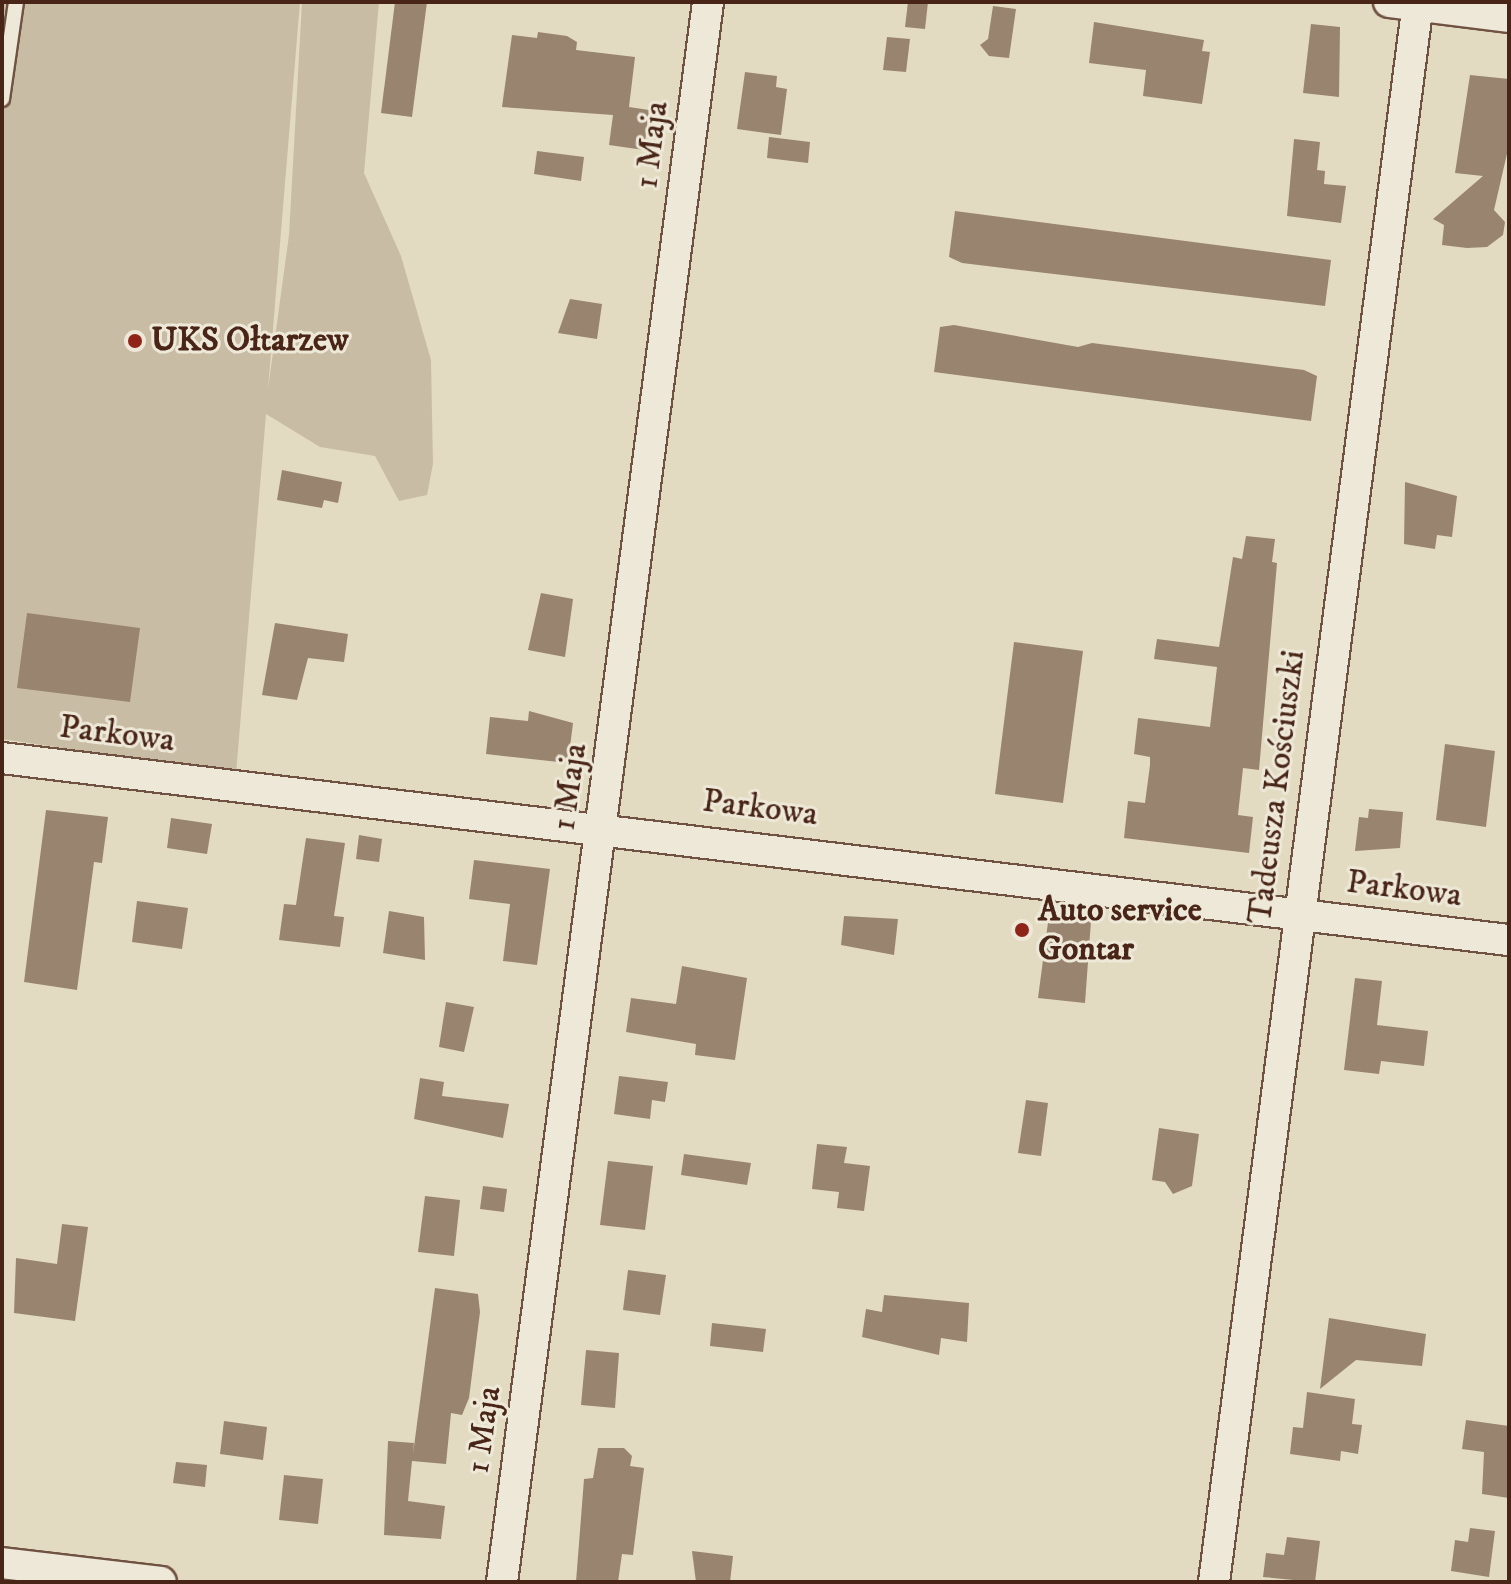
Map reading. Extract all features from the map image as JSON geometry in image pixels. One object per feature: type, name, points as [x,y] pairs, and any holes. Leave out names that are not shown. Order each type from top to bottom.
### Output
[{"type":"street","name":"1 Maja","points":[[502,1582],[708,2]]},
{"type":"street","points":[[1408,3],[1509,17]]},
{"type":"street","name":"Tadeusza Kościuszki","points":[[1214,1582],[1299,914],[1408,3]]},
{"type":"street","name":"Parkowa","points":[[2,758],[602,828],[1509,940]]},
{"type":"street","points":[[2,1563],[161,1582]]},
{"type":"lane","points":[[2,99],[16,2]]},
{"type":"shaded area","points":[[2,2],[300,2],[268,389],[289,235],[302,2],[379,2],[364,173],[401,256],[431,360],[433,464],[427,495],[399,501],[375,456],[320,447],[266,414],[236,774],[2,739]]},
{"type":"building","points":[[395,2],[427,2],[412,117],[381,113]]},
{"type":"building","points":[[908,2],[928,2],[925,29],[905,27]]},
{"type":"building","points":[[993,6],[1016,9],[1009,58],[989,56],[980,45],[988,39]]},
{"type":"building","points":[[1094,22],[1204,40],[1202,51],[1210,52],[1202,104],[1143,96],[1146,70],[1089,63]]},
{"type":"building","points":[[1311,24],[1340,27],[1339,97],[1303,93]]},
{"type":"building","points":[[538,32],[567,36],[577,42],[576,50],[635,57],[629,107],[649,110],[644,150],[609,145],[613,115],[502,107],[512,35],[537,38]]},
{"type":"building","points":[[887,37],[910,39],[906,72],[883,70]]},
{"type":"building","points":[[745,72],[777,76],[776,87],[787,89],[781,135],[737,129]]},
{"type":"building","points":[[1470,75],[1509,79],[1509,145],[1494,210],[1505,222],[1503,235],[1487,247],[1467,248],[1442,245],[1444,225],[1433,219],[1483,176],[1455,173]]},
{"type":"building","points":[[769,137],[810,142],[808,163],[767,158]]},
{"type":"building","points":[[1294,139],[1320,142],[1317,170],[1325,171],[1324,184],[1346,186],[1341,223],[1287,216]]},
{"type":"building","points":[[537,151],[584,157],[581,181],[534,174]]},
{"type":"building","points":[[955,211],[1331,260],[1325,306],[962,263],[949,257]]},
{"type":"building","points":[[570,299],[602,304],[597,339],[558,333]]},
{"type":"building","points":[[954,325],[1078,347],[1092,343],[1304,370],[1317,376],[1311,421],[934,372],[940,327]]},
{"type":"building","points":[[282,470],[342,482],[338,503],[324,500],[322,508],[277,500]]},
{"type":"building","points":[[1405,482],[1457,496],[1452,537],[1437,535],[1435,549],[1404,544]]},
{"type":"building","points":[[1246,536],[1275,539],[1272,562],[1277,563],[1259,770],[1243,768],[1238,815],[1253,817],[1249,853],[1124,838],[1128,801],[1145,803],[1150,765],[1150,757],[1134,754],[1138,718],[1210,727],[1217,667],[1154,659],[1157,639],[1219,647],[1233,557],[1242,559]]},
{"type":"building","points":[[541,593],[573,599],[565,657],[528,650]]},
{"type":"building","points":[[27,613],[140,628],[130,702],[17,688]]},
{"type":"building","points":[[275,623],[348,634],[344,662],[308,658],[297,700],[262,695]]},
{"type":"building","points":[[1014,642],[1083,651],[1063,803],[995,794]]},
{"type":"building","points":[[529,711],[573,723],[568,763],[486,754],[490,717],[528,721]]},
{"type":"building","points":[[1445,744],[1495,751],[1486,827],[1436,820]]},
{"type":"building","points":[[1369,809],[1403,812],[1400,848],[1355,851],[1359,817],[1368,818]]},
{"type":"building","points":[[46,810],[108,817],[102,863],[94,862],[77,990],[24,982]]},
{"type":"building","points":[[171,818],[212,824],[207,854],[167,848]]},
{"type":"building","points":[[359,835],[382,839],[379,862],[356,859]]},
{"type":"building","points":[[306,838],[345,843],[334,916],[344,917],[340,947],[279,940],[284,904],[296,905]]},
{"type":"building","points":[[474,860],[550,869],[537,965],[503,961],[510,904],[469,899]]},
{"type":"building","points":[[137,901],[188,908],[182,949],[132,942]]},
{"type":"building","points":[[389,911],[424,917],[425,960],[383,953]]},
{"type":"building","points":[[1049,915],[1091,921],[1085,1003],[1038,998]]},
{"type":"building","points":[[844,916],[898,919],[894,955],[841,945]]},
{"type":"building","points":[[682,966],[747,978],[735,1060],[695,1055],[696,1044],[626,1032],[631,998],[676,1004]]},
{"type":"building","points":[[1355,978],[1382,981],[1377,1025],[1428,1031],[1424,1066],[1381,1061],[1379,1074],[1344,1070]]},
{"type":"building","points":[[446,1002],[474,1007],[464,1052],[439,1047]]},
{"type":"building","points":[[619,1076],[668,1082],[665,1102],[652,1100],[650,1119],[614,1114]]},
{"type":"building","points":[[420,1078],[444,1082],[442,1096],[509,1104],[503,1138],[414,1119]]},
{"type":"building","points":[[1026,1100],[1048,1103],[1041,1156],[1018,1153]]},
{"type":"building","points":[[1159,1128],[1199,1134],[1192,1186],[1173,1194],[1165,1182],[1152,1180]]},
{"type":"building","points":[[817,1144],[847,1147],[844,1163],[870,1166],[864,1211],[837,1208],[839,1192],[812,1189]]},
{"type":"building","points":[[684,1154],[751,1163],[747,1185],[681,1175]]},
{"type":"building","points":[[608,1161],[653,1166],[645,1230],[600,1225]]},
{"type":"building","points":[[483,1186],[507,1189],[504,1212],[480,1209]]},
{"type":"building","points":[[425,1196],[460,1200],[454,1256],[418,1252]]},
{"type":"building","points":[[62,1224],[88,1227],[75,1321],[14,1313],[16,1258],[57,1264]]},
{"type":"building","points":[[628,1270],[666,1275],[660,1315],[623,1310]]},
{"type":"building","points":[[435,1288],[478,1294],[480,1312],[469,1398],[462,1415],[451,1413],[446,1464],[412,1461],[408,1501],[445,1506],[441,1539],[384,1535],[388,1441],[414,1443],[413,1454]]},
{"type":"building","points":[[884,1295],[969,1303],[967,1342],[941,1338],[939,1355],[862,1337],[866,1309],[882,1312]]},
{"type":"building","points":[[1329,1318],[1426,1334],[1422,1366],[1356,1360],[1320,1389]]},
{"type":"building","points":[[712,1323],[766,1329],[763,1352],[710,1346]]},
{"type":"building","points":[[586,1350],[619,1353],[615,1408],[581,1405]]},
{"type":"building","points":[[1307,1392],[1355,1399],[1352,1424],[1362,1425],[1358,1454],[1341,1451],[1340,1461],[1290,1454],[1293,1427],[1303,1428]]},
{"type":"building","points":[[1466,1420],[1509,1426],[1509,1498],[1482,1494],[1484,1452],[1462,1449]]},
{"type":"building","points":[[224,1421],[267,1427],[263,1460],[220,1454]]},
{"type":"building","points":[[598,1448],[624,1448],[632,1456],[630,1466],[644,1468],[633,1555],[622,1554],[618,1582],[576,1582],[584,1479],[593,1478]]},
{"type":"building","points":[[176,1462],[207,1465],[205,1487],[173,1483]]},
{"type":"building","points":[[284,1475],[323,1479],[318,1524],[279,1520]]},
{"type":"building","points":[[1470,1528],[1495,1531],[1489,1577],[1451,1571],[1455,1540],[1468,1542]]},
{"type":"building","points":[[1287,1537],[1320,1541],[1315,1582],[1263,1577],[1266,1553],[1284,1555]]},
{"type":"building","points":[[692,1551],[733,1556],[730,1582],[696,1582]]},
{"type":"place","name":"UKS Ołtarzew","points":[[135,341]]},
{"type":"place","name":"Auto service Gontar","points":[[1022,930]]}]
